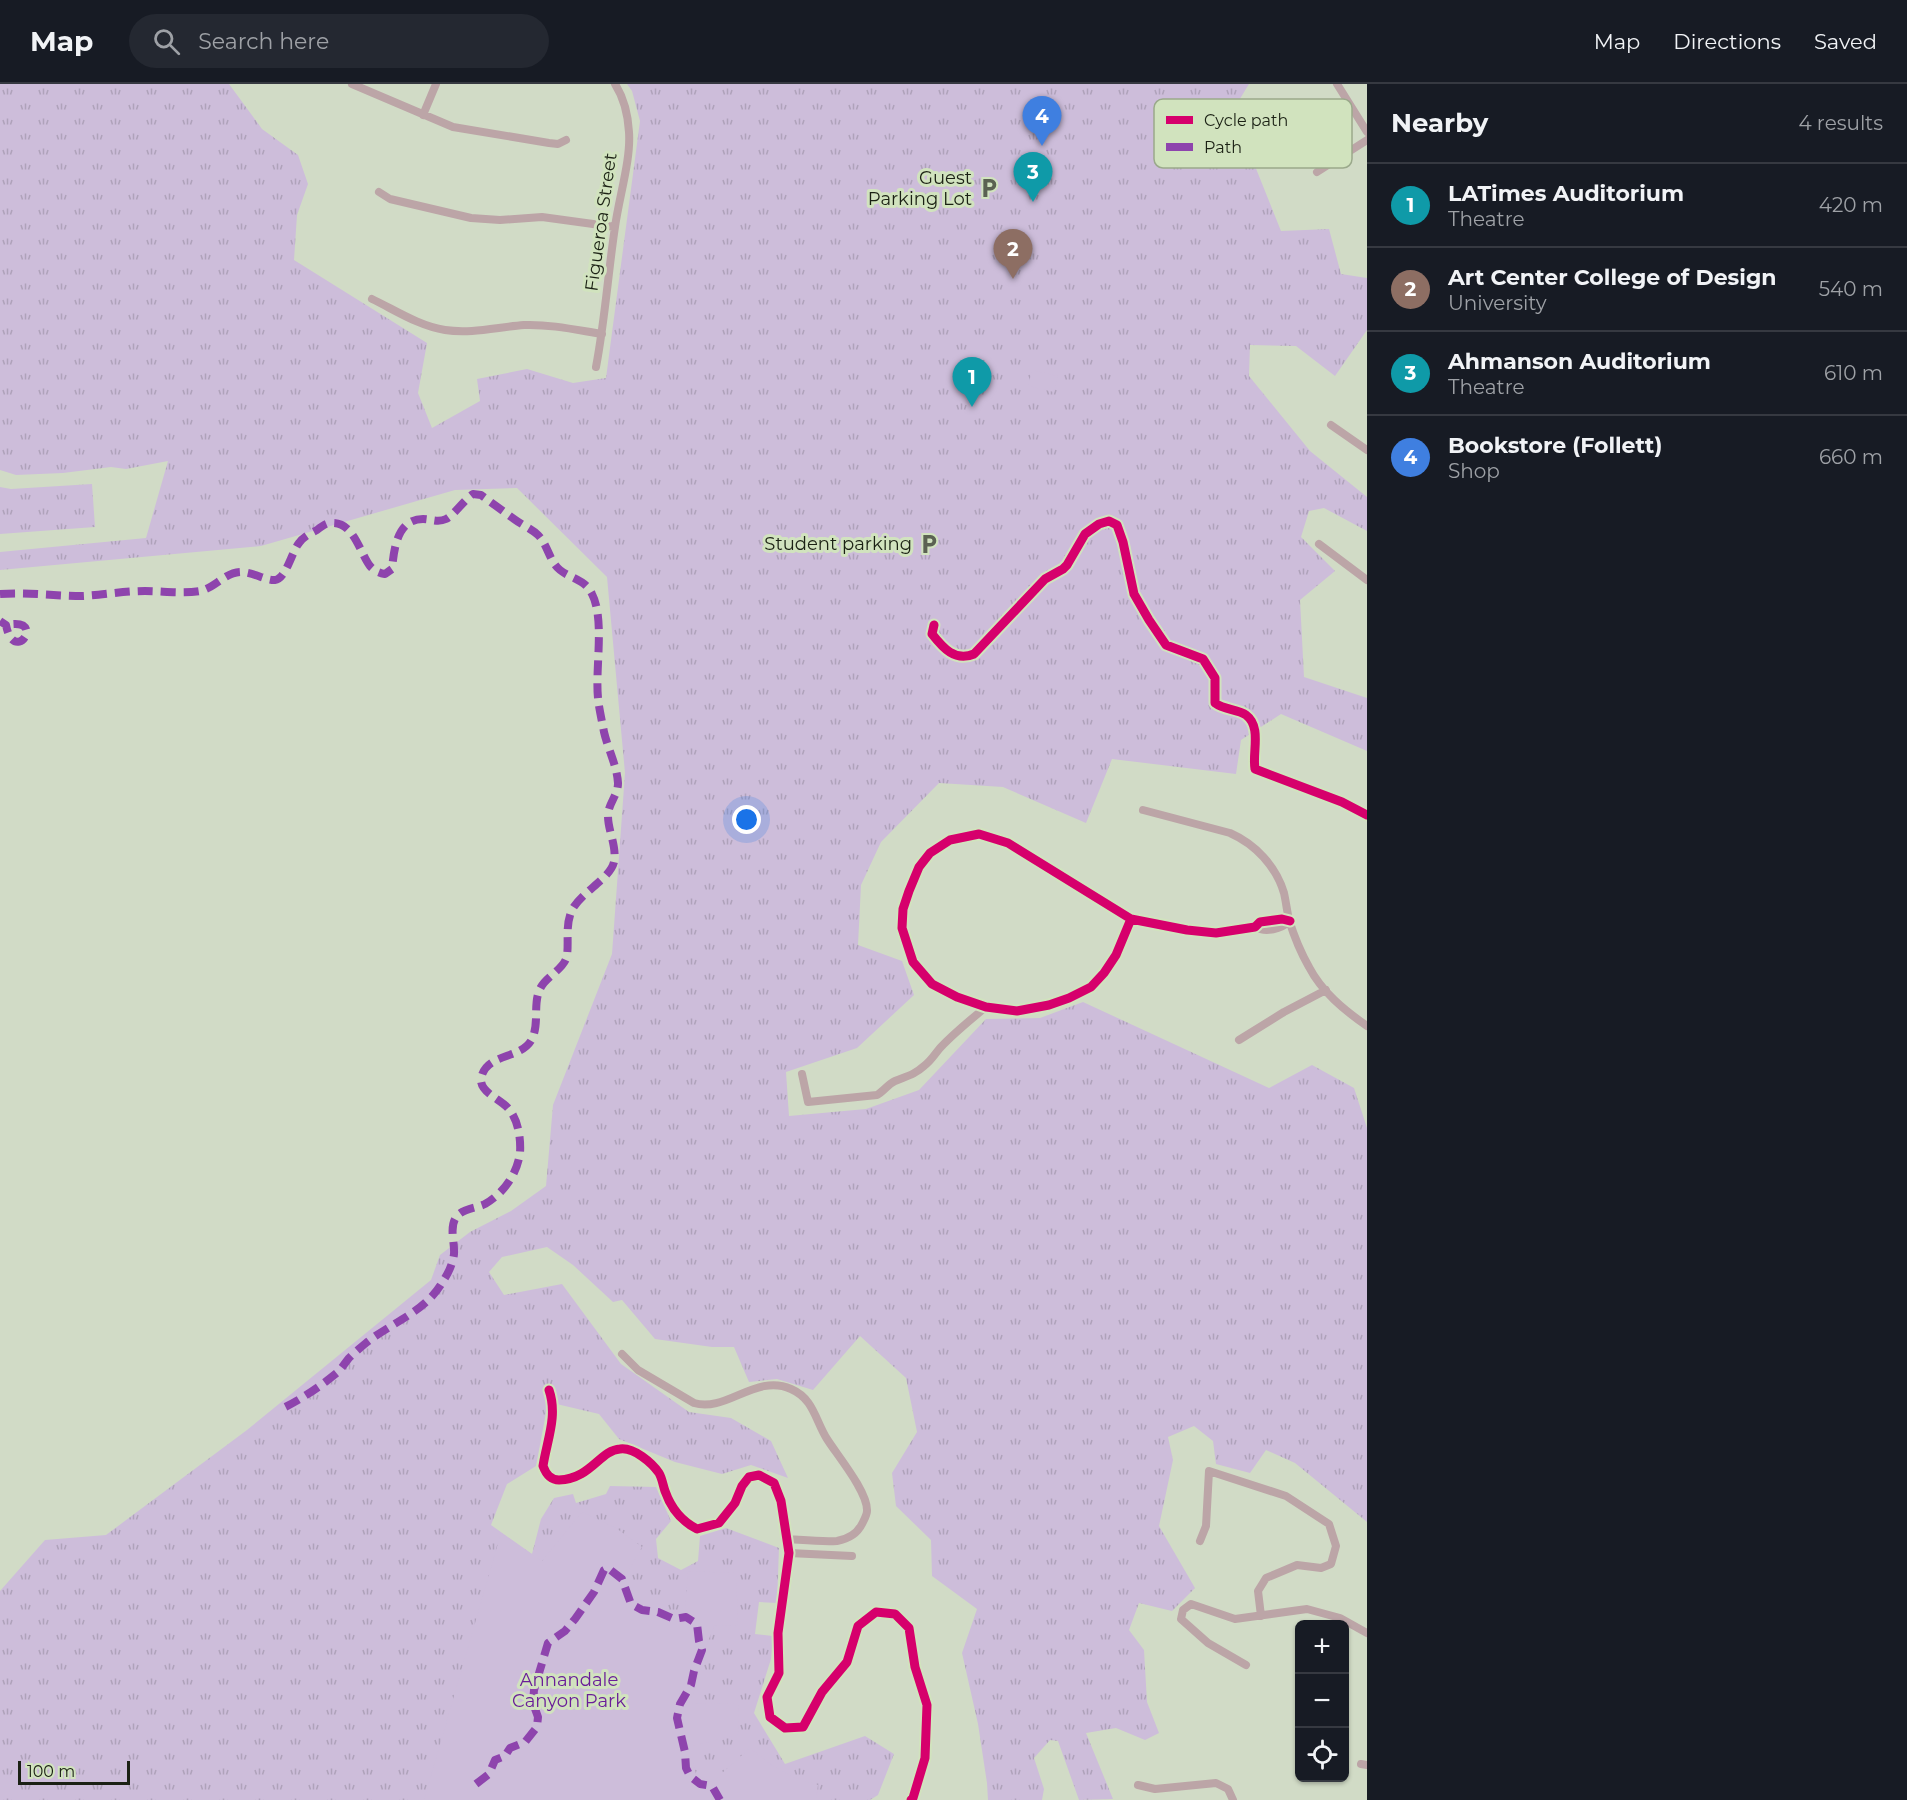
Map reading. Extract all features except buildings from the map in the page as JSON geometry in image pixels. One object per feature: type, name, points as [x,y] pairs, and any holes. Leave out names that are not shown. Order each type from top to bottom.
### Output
[{"type":"street","points":[[352,84],[453,127],[549,143],[558,144],[566,140]]},
{"type":"street","points":[[423,115],[435,84]]},
{"type":"street","name":"Figueroa Street","points":[[596,367],[629,142],[627,114],[615,84]]},
{"type":"street","points":[[1337,84],[1346,99]]},
{"type":"street","points":[[1352,108],[1367,132]]},
{"type":"street","points":[[1352,150],[1367,140]]},
{"type":"street","points":[[1317,172],[1323,168]]},
{"type":"street","points":[[379,192],[390,199],[471,219],[542,218],[615,227]]},
{"type":"street","points":[[372,299],[415,321],[443,330],[470,332],[540,326],[602,334]]},
{"type":"street","points":[[1331,425],[1367,450]]},
{"type":"street","points":[[934,625],[932,634],[943,648],[959,656],[966,657],[974,654],[1045,579],[1067,565],[1085,534],[1099,524],[1110,521],[1117,525],[1123,542],[1134,594],[1166,645],[1203,659],[1215,678],[1215,703],[1246,715],[1256,728],[1255,769],[1342,802],[1367,815]]},
{"type":"street","points":[[1319,544],[1367,580]]},
{"type":"street","points":[[1143,810],[1230,833],[1252,845],[1263,855],[1283,891],[1290,921],[1310,969],[1346,1011],[1367,1026]]},
{"type":"street","points":[[1131,919],[1116,955],[1104,974],[1091,987],[1069,998],[1041,1007],[1017,1011],[986,1007],[957,997],[933,984],[913,962],[902,928],[903,909],[909,891],[919,867],[930,853],[950,840],[979,834],[1008,843],[1131,919],[1216,933],[1255,927],[1262,931],[1284,927],[1290,921]]},
{"type":"street","points":[[1239,1040],[1284,1012],[1326,990]]},
{"type":"street","points":[[802,1074],[808,1102],[877,1095],[888,1085],[911,1076],[927,1065],[940,1048],[986,1007]]},
{"type":"street","points":[[621,1354],[638,1370],[694,1403],[702,1405],[714,1404],[770,1384],[789,1388],[806,1398],[813,1407],[827,1439],[854,1479],[866,1504],[867,1512],[858,1532],[843,1539],[836,1541],[786,1539]]},
{"type":"street","points":[[549,1390],[554,1412],[543,1466],[554,1480],[571,1479],[586,1472],[611,1452],[620,1448],[630,1450],[639,1455],[658,1473],[669,1502],[685,1524],[697,1530],[718,1523],[735,1503],[742,1486],[749,1478],[759,1475],[774,1483],[781,1501],[789,1552],[778,1633],[779,1674],[767,1697],[770,1717],[785,1728],[803,1727],[822,1692],[847,1662],[858,1626],[876,1612],[895,1614],[909,1629],[915,1667],[927,1705],[924,1758],[914,1798],[911,1800]]},
{"type":"street","points":[[1200,1540],[1206,1526],[1209,1471],[1286,1496],[1329,1524],[1336,1546],[1331,1564],[1321,1568],[1297,1565],[1266,1578],[1258,1591],[1261,1616]]},
{"type":"street","points":[[789,1552],[852,1556]]},
{"type":"street","points":[[1246,1665],[1208,1643],[1181,1619],[1183,1610],[1191,1604],[1235,1619],[1307,1609],[1340,1618],[1367,1633]]},
{"type":"street","points":[[1138,1785],[1155,1789],[1216,1783],[1228,1790],[1233,1800]]},
{"type":"green space","points":[[0,84],[229,84],[262,129],[298,155],[308,184],[297,215],[294,260],[427,343],[418,393],[432,428],[480,401],[477,379],[527,369],[573,383],[606,378],[640,121],[632,91],[627,84],[1249,84],[1240,99],[1154,99],[1154,168],[1256,168],[1281,231],[1329,229],[1341,274],[1367,278],[1367,330],[1335,376],[1296,346],[1250,345],[1249,376],[1310,451],[1367,497],[1367,531],[1324,508],[1309,511],[1301,537],[1335,571],[1300,600],[1304,677],[1367,698],[1367,751],[1281,714],[1241,740],[1236,774],[1112,759],[1086,823],[1003,787],[939,783],[881,842],[861,885],[858,945],[902,961],[914,995],[857,1048],[786,1072],[789,1116],[866,1109],[919,1090],[986,1019],[1040,1018],[1083,1002],[1269,1088],[1312,1065],[1354,1088],[1367,1128],[1367,1522],[1295,1463],[1266,1450],[1250,1473],[1216,1464],[1213,1441],[1194,1426],[1168,1437],[1173,1460],[1159,1526],[1195,1588],[1172,1611],[1139,1603],[1129,1630],[1144,1650],[1147,1702],[1159,1733],[1145,1740],[1116,1728],[1086,1733],[1113,1799],[1079,1800],[1058,1741],[1050,1740],[1034,1758],[1044,1789],[1042,1800],[988,1800],[978,1724],[962,1653],[977,1609],[932,1576],[931,1540],[896,1506],[892,1473],[917,1432],[906,1378],[860,1336],[813,1390],[777,1379],[749,1382],[734,1347],[712,1347],[655,1339],[622,1300],[613,1302],[573,1265],[547,1247],[502,1257],[489,1272],[504,1295],[562,1284],[621,1364],[689,1412],[731,1418],[771,1441],[788,1478],[751,1465],[722,1474],[675,1462],[619,1439],[599,1414],[548,1402],[536,1466],[507,1484],[491,1525],[532,1554],[541,1519],[554,1498],[573,1494],[576,1503],[606,1494],[610,1486],[656,1487],[671,1521],[656,1539],[658,1558],[681,1570],[698,1561],[700,1536],[726,1528],[779,1548],[777,1603],[759,1602],[755,1634],[773,1636],[771,1659],[754,1713],[785,1764],[865,1736],[894,1754],[878,1795],[870,1800],[0,1800],[0,1591],[45,1540],[106,1535],[247,1430],[431,1280],[440,1255],[470,1232],[511,1211],[546,1186],[553,1105],[612,954],[625,773],[607,577],[517,488],[455,490],[261,546],[0,570],[0,552],[146,538],[168,461],[126,469],[111,467],[63,473],[16,475],[0,470]]},
{"type":"green space","points":[[1032,370],[1058,376],[1054,392],[1028,386]]},
{"type":"green space","points":[[92,484],[95,527],[0,534],[0,487],[11,489]]},
{"type":"green space","name":"Annandale Canyon Park","points":[[582,1512],[616,1528],[642,1547],[625,1577],[634,1599],[650,1609],[685,1613],[688,1571],[736,1573],[738,1625],[714,1626],[702,1657],[696,1686],[689,1704],[738,1703],[739,1734],[693,1746],[696,1774],[712,1782],[750,1748],[773,1766],[793,1777],[818,1785],[816,1800],[424,1800],[501,1533],[542,1561]]},
{"type":"marked path","points":[[0,594],[82,596],[137,591],[193,592],[210,587],[229,575],[240,572],[275,580],[282,575],[301,541],[307,535],[331,523],[340,524],[346,528],[356,540],[370,566],[385,574],[392,569],[398,536],[407,524],[414,520],[446,519],[473,494],[481,495],[538,535],[556,566],[586,585],[596,604],[599,630],[598,702],[618,783],[608,816],[614,862],[607,874],[576,903],[572,910],[568,927],[567,956],[563,965],[544,983],[538,993],[536,1026],[532,1039],[521,1050],[491,1063],[482,1075],[482,1086],[508,1108],[516,1123],[520,1147],[516,1168],[509,1182],[492,1200],[468,1209],[455,1219],[453,1224],[454,1254],[445,1278],[436,1292],[418,1309],[366,1343],[324,1383],[279,1410]]},
{"type":"marked path","points":[[0,621],[6,625],[10,637],[15,641],[21,641],[25,637],[27,632],[25,627],[18,624],[6,625]]},
{"type":"marked path","points":[[476,1784],[489,1774],[495,1760],[505,1756],[510,1748],[525,1742],[537,1727],[538,1717],[533,1703],[534,1690],[548,1643],[565,1631],[575,1619],[594,1592],[604,1570],[608,1568],[622,1579],[631,1604],[642,1610],[658,1612],[674,1619],[686,1617],[697,1624],[702,1650],[691,1685],[680,1704],[677,1718],[685,1752],[686,1768],[690,1776],[700,1784],[712,1786],[720,1800]]},
{"type":"cycle path","points":[[934,625],[932,634],[950,652],[961,656],[974,654],[1045,579],[1067,565],[1085,534],[1099,524],[1109,521],[1117,525],[1123,542],[1134,594],[1166,645],[1203,659],[1215,678],[1215,703],[1243,713],[1251,720],[1255,733],[1255,769],[1342,802],[1367,815]]},
{"type":"cycle path","points":[[1131,919],[1116,955],[1091,987],[1049,1005],[1017,1011],[986,1007],[957,997],[932,984],[913,962],[902,928],[903,909],[909,891],[919,867],[930,853],[950,840],[979,834],[1008,843],[1131,919],[1216,933],[1255,927],[1260,922],[1282,919],[1290,921]]},
{"type":"cycle path","points":[[549,1390],[552,1419],[543,1466],[553,1479],[559,1480],[579,1475],[613,1451],[631,1450],[642,1456],[656,1469],[674,1508],[681,1518],[697,1529],[719,1523],[735,1503],[742,1486],[749,1477],[759,1475],[774,1483],[781,1501],[789,1553],[778,1633],[779,1673],[767,1697],[770,1717],[785,1728],[803,1727],[822,1692],[847,1662],[858,1626],[876,1612],[895,1614],[909,1628],[915,1667],[927,1705],[925,1758],[911,1800]]},
{"type":"place","name":"Bookstore (Follett)","points":[[1042,146]]},
{"type":"place","name":"Guest Parking Lot","points":[[989,188]]},
{"type":"place","name":"Ahmanson Auditorium","points":[[1033,202]]},
{"type":"place","name":"Art Center College of Design","points":[[1013,279]]},
{"type":"place","name":"LATimes Auditorium","points":[[972,407]]},
{"type":"place","name":"Student parking","points":[[929,544]]}]
